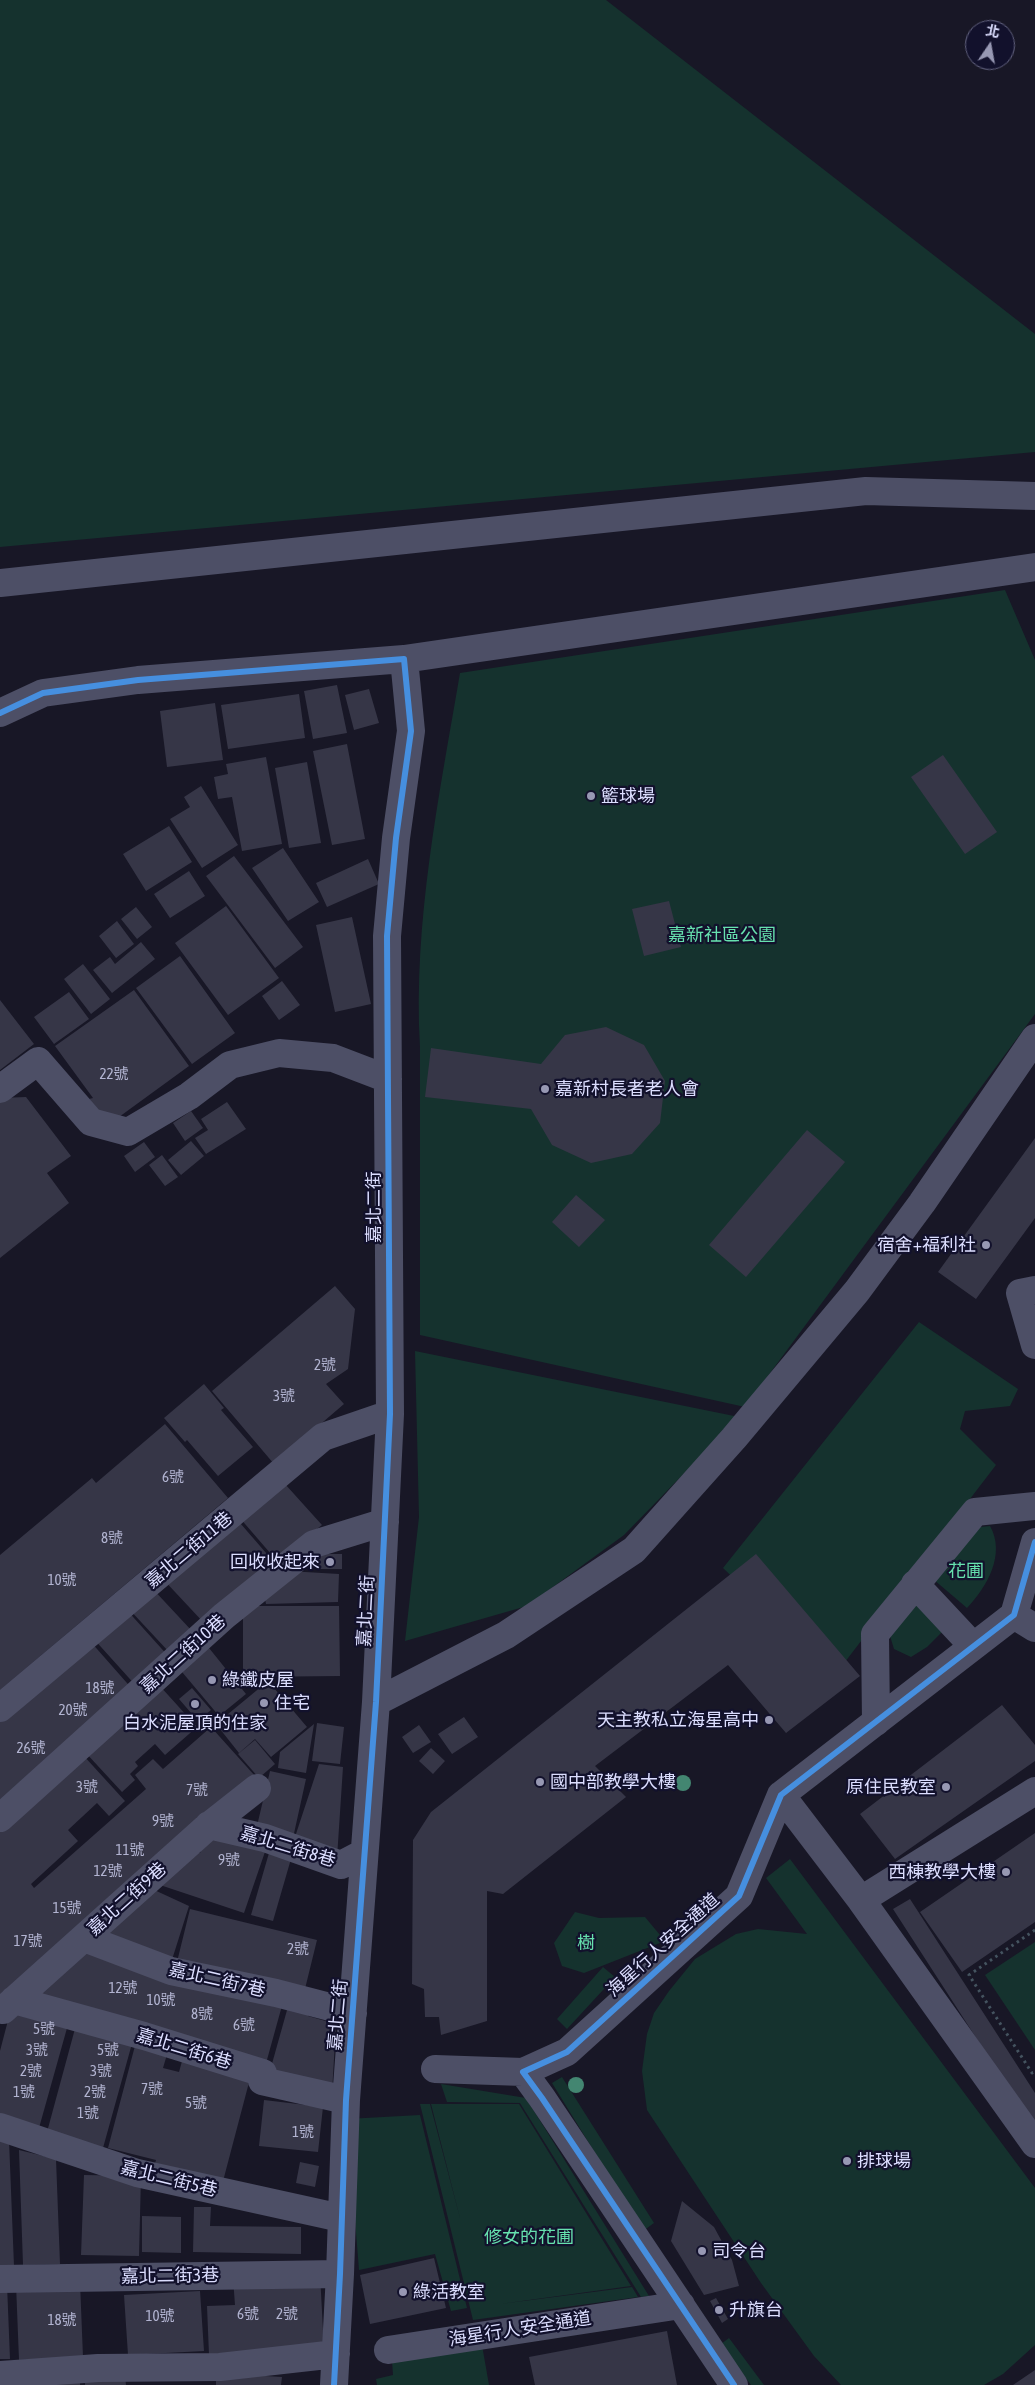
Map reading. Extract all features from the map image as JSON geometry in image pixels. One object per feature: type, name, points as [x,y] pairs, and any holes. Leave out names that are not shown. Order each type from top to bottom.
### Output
[{"type":"street","points":[[0,583],[866,491],[1035,496]]},
{"type":"street","points":[[0,713],[44,693],[138,680],[404,659],[1035,567]]},
{"type":"street","name":"嘉北二街","points":[[334,2385],[346,2100],[376,1702],[390,1414],[387,936],[396,838],[410,731],[404,659]]},
{"type":"street","points":[[376,1702],[506,1635],[634,1550],[734,1438],[857,1291],[922,1203],[1035,1038]]},
{"type":"street","points":[[0,1089],[38,1061],[91,1122],[128,1132],[189,1096],[230,1065],[279,1054],[333,1058],[388,1079]]},
{"type":"street","points":[[1035,1290],[1020,1293],[1035,1345]]},
{"type":"street","name":"嘉北二街11巷","points":[[0,1708],[323,1437],[390,1414]]},
{"type":"street","points":[[876,1722],[876,1634],[974,1512],[1035,1506]]},
{"type":"street","name":"嘉北二街10巷","points":[[0,1818],[224,1616],[314,1544],[385,1522]]},
{"type":"street","name":"海星行人安全通道","points":[[435,2069],[523,2072],[568,2052],[739,1896],[781,1795],[973,1646],[1024,1621],[1035,1542]]},
{"type":"street","points":[[915,1584],[973,1646]]},
{"type":"street","name":"嘉北二街9巷","points":[[7,2007],[209,1825],[257,1788]]},
{"type":"street","points":[[861,1900],[1035,1791]]},
{"type":"street","points":[[781,1795],[861,1900],[1035,2144]]},
{"type":"street","name":"嘉北二街8巷","points":[[209,1825],[264,1838],[341,1865],[364,1853]]},
{"type":"street","name":"嘉北二街7巷","points":[[84,1938],[171,1970],[276,1993],[353,2013]]},
{"type":"street","name":"嘉北二街6巷","points":[[7,2007],[144,2036],[263,2073],[262,2081],[346,2100]]},
{"type":"street","points":[[523,2072],[734,2385]]},
{"type":"street","name":"嘉北二街5巷","points":[[0,2127],[137,2173],[340,2218]]},
{"type":"street","name":"嘉北二街3巷","points":[[0,2279],[340,2274]]},
{"type":"street","name":"海星行人安全通道","points":[[388,2350],[681,2305]]},
{"type":"street","points":[[0,2375],[98,2368],[220,2367],[336,2354]]},
{"type":"path","points":[[1035,1930],[968,1975],[1032,2073],[1035,2070]]},
{"type":"green space","points":[[0,0],[606,0],[1035,334],[1035,452],[0,547]]},
{"type":"green space","name":"嘉新社區公園","points":[[1005,590],[1035,660],[1035,1014],[745,1407],[420,1335],[420,953],[429,860],[460,673]]},
{"type":"green space","points":[[919,1322],[1018,1389],[1010,1406],[965,1411],[960,1429],[996,1465],[835,1675],[723,1568]]},
{"type":"green space","points":[[415,1351],[739,1417],[624,1535],[527,1606],[405,1641],[419,1517]]},
{"type":"green space","name":"花圃","points":[[990,1526],[996,1548],[992,1570],[981,1590],[967,1608],[933,1579],[980,1527]]},
{"type":"green space","name":"花圃","points":[[916,1601],[944,1630],[927,1647],[911,1657],[894,1649],[890,1636]]},
{"type":"green space","points":[[790,1859],[1035,2188],[1035,2345],[1003,2374],[984,2385],[841,2385],[814,2356],[761,2283],[647,2110],[642,2071],[647,2034],[654,2013],[695,1959],[736,1934],[758,1929],[807,1934],[766,1878]]},
{"type":"green space","name":"樹","points":[[575,1912],[599,1918],[645,1917],[665,1941],[584,1973],[562,1966],[554,1943]]},
{"type":"green space","points":[[1035,1942],[1035,2050],[985,1975]]},
{"type":"green space","points":[[603,1967],[615,1977],[567,2029],[557,2019]]},
{"type":"green space","points":[[562,2077],[654,2223],[643,2231],[552,2083]]},
{"type":"green space","points":[[441,2084],[526,2098],[649,2296],[641,2297],[520,2103],[447,2102]]},
{"type":"green space","name":"修女的花圃","points":[[420,2104],[430,2104],[461,2222],[431,2104],[519,2104],[631,2286],[500,2304],[632,2287],[638,2297],[473,2320]]},
{"type":"green space","name":"修女的花圃","points":[[420,2115],[467,2308],[451,2311],[435,2254],[359,2270],[347,2119]]},
{"type":"green space","points":[[729,2338],[764,2385],[751,2385],[721,2344]]},
{"type":"green space","points":[[482,2345],[489,2385],[377,2385],[376,2379],[393,2375],[392,2361]]},
{"type":"building","points":[[337,685],[347,733],[313,739],[304,691]]},
{"type":"building","points":[[369,689],[379,723],[354,730],[345,695]]},
{"type":"building","points":[[299,694],[305,738],[228,749],[221,705]]},
{"type":"building","points":[[215,703],[223,760],[167,767],[160,711]]},
{"type":"building","points":[[347,744],[365,839],[332,845],[313,751]]},
{"type":"building","points":[[943,755],[997,832],[965,854],[911,777]]},
{"type":"building","points":[[266,757],[282,844],[242,851],[232,797],[218,799],[214,777],[228,774],[226,764]]},
{"type":"building","points":[[307,762],[321,843],[289,848],[275,768]]},
{"type":"building","points":[[201,786],[238,845],[202,868],[170,819],[190,807],[184,797]]},
{"type":"building","points":[[169,826],[192,862],[146,891],[123,854]]},
{"type":"building","points":[[283,848],[319,902],[288,921],[252,868]]},
{"type":"building","points":[[234,856],[303,947],[275,968],[206,876]]},
{"type":"building","points":[[368,859],[379,884],[327,907],[316,883]]},
{"type":"building","points":[[189,871],[205,896],[170,918],[154,894]]},
{"type":"building","points":[[669,901],[681,947],[644,956],[632,909]]},
{"type":"building","points":[[226,906],[279,978],[228,1015],[175,943]]},
{"type":"building","points":[[136,907],[152,927],[137,939],[121,919]]},
{"type":"building","points":[[352,917],[371,1004],[335,1012],[316,925]]},
{"type":"building","points":[[117,921],[134,944],[116,958],[99,936]]},
{"type":"building","points":[[141,942],[155,959],[112,993],[93,970],[110,957],[115,964]]},
{"type":"building","points":[[180,956],[235,1033],[192,1064],[136,988]]},
{"type":"building","points":[[83,964],[110,999],[91,1014],[64,979]]},
{"type":"building","points":[[282,981],[300,1005],[279,1020],[262,996]]},
{"type":"building","points":[[134,990],[189,1066],[108,1125],[89,1099],[93,1098],[55,1046]]},
{"type":"building","points":[[69,992],[89,1019],[54,1044],[34,1017]]},
{"type":"building","points":[[0,1000],[34,1044],[0,1070]]},
{"type":"building","name":"嘉新村長者老人會","points":[[606,1027],[644,1045],[665,1081],[660,1123],[632,1154],[591,1163],[552,1145],[531,1109],[425,1097],[431,1048],[541,1064],[565,1035]]},
{"type":"building","points":[[26,1097],[71,1156],[47,1173],[69,1203],[0,1258],[0,1098]]},
{"type":"building","points":[[227,1102],[246,1129],[206,1154],[195,1138],[208,1130],[201,1119]]},
{"type":"building","points":[[191,1111],[203,1128],[185,1141],[173,1123]]},
{"type":"building","points":[[807,1130],[845,1162],[746,1277],[709,1245]]},
{"type":"building","name":"宿舍+福利社","points":[[1035,1138],[1035,1218],[976,1299],[938,1272]]},
{"type":"building","points":[[191,1141],[204,1156],[181,1175],[168,1160]]},
{"type":"building","points":[[144,1142],[155,1157],[135,1172],[124,1156]]},
{"type":"building","points":[[162,1155],[178,1177],[165,1186],[149,1165]]},
{"type":"building","points":[[576,1195],[605,1220],[579,1247],[552,1222]]},
{"type":"building","points":[[335,1286],[355,1309],[348,1369],[326,1384],[344,1404],[274,1464],[212,1391]]},
{"type":"building","points":[[204,1384],[224,1408],[221,1410],[253,1447],[218,1476],[187,1440],[185,1442],[164,1418]]},
{"type":"building","points":[[165,1424],[228,1498],[0,1690],[0,1555],[92,1478],[96,1483]]},
{"type":"building","points":[[285,1484],[322,1525],[277,1561],[239,1517]]},
{"type":"building","points":[[234,1516],[273,1561],[204,1623],[161,1577]]},
{"type":"building","name":"回收收起來","points":[[318,1554],[342,1554],[342,1569],[317,1569]]},
{"type":"building","name":"國中部教學大樓","points":[[756,1554],[860,1676],[786,1733],[728,1665],[595,1766],[626,1797],[503,1894],[487,1891],[487,2021],[441,2035],[439,2017],[425,2017],[424,1989],[412,1984],[413,1840],[431,1812]]},
{"type":"building","points":[[288,1571],[339,1574],[338,1602],[266,1604],[263,1589]]},
{"type":"building","points":[[151,1587],[192,1631],[169,1652],[128,1608]]},
{"type":"building","points":[[243,1606],[339,1606],[340,1676],[243,1677]]},
{"type":"building","points":[[125,1608],[170,1658],[138,1688],[92,1637]]},
{"type":"building","points":[[90,1641],[134,1691],[0,1807],[0,1718]]},
{"type":"building","name":"綠鐵皮屋","points":[[205,1643],[246,1694],[219,1716],[177,1666]]},
{"type":"building","name":"住宅","points":[[268,1681],[307,1727],[271,1757],[255,1739],[239,1753],[216,1724]]},
{"type":"building","points":[[159,1685],[197,1727],[165,1755],[155,1744],[135,1762],[138,1766],[130,1774],[135,1780],[122,1792],[85,1752]]},
{"type":"building","name":"白水泥屋頂的住家","points":[[192,1688],[211,1710],[198,1721],[179,1699]]},
{"type":"building","name":"原住民教室","points":[[1002,1705],[1035,1745],[1035,1761],[895,1859],[860,1814]]},
{"type":"building","points":[[464,1717],[478,1737],[452,1754],[438,1734]]},
{"type":"building","points":[[317,1723],[344,1727],[340,1764],[312,1761]]},
{"type":"building","points":[[314,1724],[306,1773],[278,1768],[280,1752]]},
{"type":"building","points":[[419,1725],[431,1742],[413,1753],[402,1737]]},
{"type":"building","points":[[211,1727],[255,1776],[0,2002],[0,1830],[83,1755],[125,1801],[109,1816],[97,1803],[68,1830],[78,1841],[31,1884],[34,1888],[146,1789],[135,1775],[153,1759],[163,1769]]},
{"type":"building","points":[[255,1740],[275,1764],[259,1778],[238,1754]]},
{"type":"building","points":[[431,1748],[445,1761],[433,1774],[419,1761]]},
{"type":"building","points":[[319,1764],[343,1767],[337,1858],[293,1843]]},
{"type":"building","points":[[270,1771],[306,1779],[293,1838],[256,1830]]},
{"type":"building","points":[[211,1829],[267,1846],[244,1913],[154,1883],[184,1851],[200,1853]]},
{"type":"building","name":"西棟教學大樓","points":[[1035,1833],[1035,1922],[962,1972],[920,1912]]},
{"type":"building","points":[[271,1846],[293,1852],[273,1921],[251,1915]]},
{"type":"building","points":[[150,1888],[189,1906],[170,1966],[98,1937]]},
{"type":"building","points":[[910,1899],[1035,2093],[1035,2129],[893,1909]]},
{"type":"building","points":[[190,1909],[317,1940],[303,1997],[176,1966]]},
{"type":"building","points":[[80,1947],[283,2002],[265,2067],[35,2000]]},
{"type":"building","points":[[289,2003],[310,2009],[308,2016],[336,2024],[332,2093],[268,2078]]},
{"type":"building","points":[[12,2005],[69,2021],[39,2128],[0,2117],[0,2051]]},
{"type":"building","points":[[76,2025],[133,2040],[103,2148],[47,2132]]},
{"type":"building","points":[[136,2042],[168,2051],[163,2068],[179,2072],[184,2054],[252,2071],[222,2185],[154,2167],[156,2160],[108,2148]]},
{"type":"building","points":[[264,2100],[323,2107],[318,2152],[259,2146]]},
{"type":"building","points":[[0,2138],[9,2140],[14,2266],[0,2266]]},
{"type":"building","points":[[19,2150],[56,2159],[60,2264],[23,2265]]},
{"type":"building","points":[[300,2162],[319,2166],[315,2187],[296,2183]]},
{"type":"building","points":[[84,2175],[141,2176],[139,2256],[81,2255]]},
{"type":"building","name":"司令台","points":[[682,2201],[714,2227],[732,2260],[739,2286],[704,2295],[671,2241]]},
{"type":"building","points":[[194,2207],[211,2207],[210,2226],[301,2227],[301,2254],[193,2252]]},
{"type":"building","points":[[142,2216],[181,2217],[181,2253],[142,2252]]},
{"type":"building","name":"綠活教室","points":[[434,2258],[446,2308],[370,2324],[360,2275]]},
{"type":"building","points":[[320,2274],[324,2349],[209,2355],[207,2306],[235,2305],[233,2278]]},
{"type":"building","points":[[80,2282],[83,2357],[19,2360],[16,2284]]},
{"type":"building","points":[[0,2284],[7,2284],[10,2359],[0,2359]]},
{"type":"building","points":[[200,2291],[204,2351],[128,2355],[124,2295]]},
{"type":"building","name":"升旗台","points":[[716,2298],[728,2319],[722,2323],[710,2301]]},
{"type":"building","points":[[667,2331],[677,2385],[535,2385],[529,2357]]},
{"type":"building","points":[[1035,2370],[1035,2385],[1013,2385]]},
{"type":"building","points":[[216,2373],[282,2377],[281,2385],[216,2385]]},
{"type":"building","points":[[125,2375],[126,2385],[85,2385],[85,2376]]},
{"type":"building","points":[[80,2382],[80,2385],[32,2385]]},
{"type":"cycle path","points":[[0,713],[43,693],[138,680],[404,659],[411,731],[396,838],[387,936],[390,1414],[376,1702],[346,2100],[334,2385]]},
{"type":"cycle path","points":[[734,2385],[523,2072],[567,2052],[739,1896],[781,1795],[1014,1615],[1035,1542]]},
{"type":"place","name":"籃球場","points":[[591,796]]},
{"type":"place","name":"嘉新村長者老人會","points":[[545,1089]]},
{"type":"place","name":"宿舍+福利社","points":[[986,1245]]},
{"type":"place","name":"回收收起來","points":[[330,1562]]},
{"type":"place","name":"綠鐵皮屋","points":[[212,1680]]},
{"type":"place","name":"住宅","points":[[264,1703]]},
{"type":"place","name":"白水泥屋頂的住家","points":[[195,1704]]},
{"type":"place","name":"天主教私立海星高中","points":[[769,1720]]},
{"type":"place","name":"國中部教學大樓","points":[[540,1782]]},
{"type":"place","name":"原住民教室","points":[[946,1787]]},
{"type":"place","name":"西棟教學大樓","points":[[1006,1872]]},
{"type":"place","name":"排球場","points":[[847,2161]]},
{"type":"place","name":"司令台","points":[[702,2251]]},
{"type":"place","name":"綠活教室","points":[[403,2292]]},
{"type":"place","name":"升旗台","points":[[719,2310]]}]
